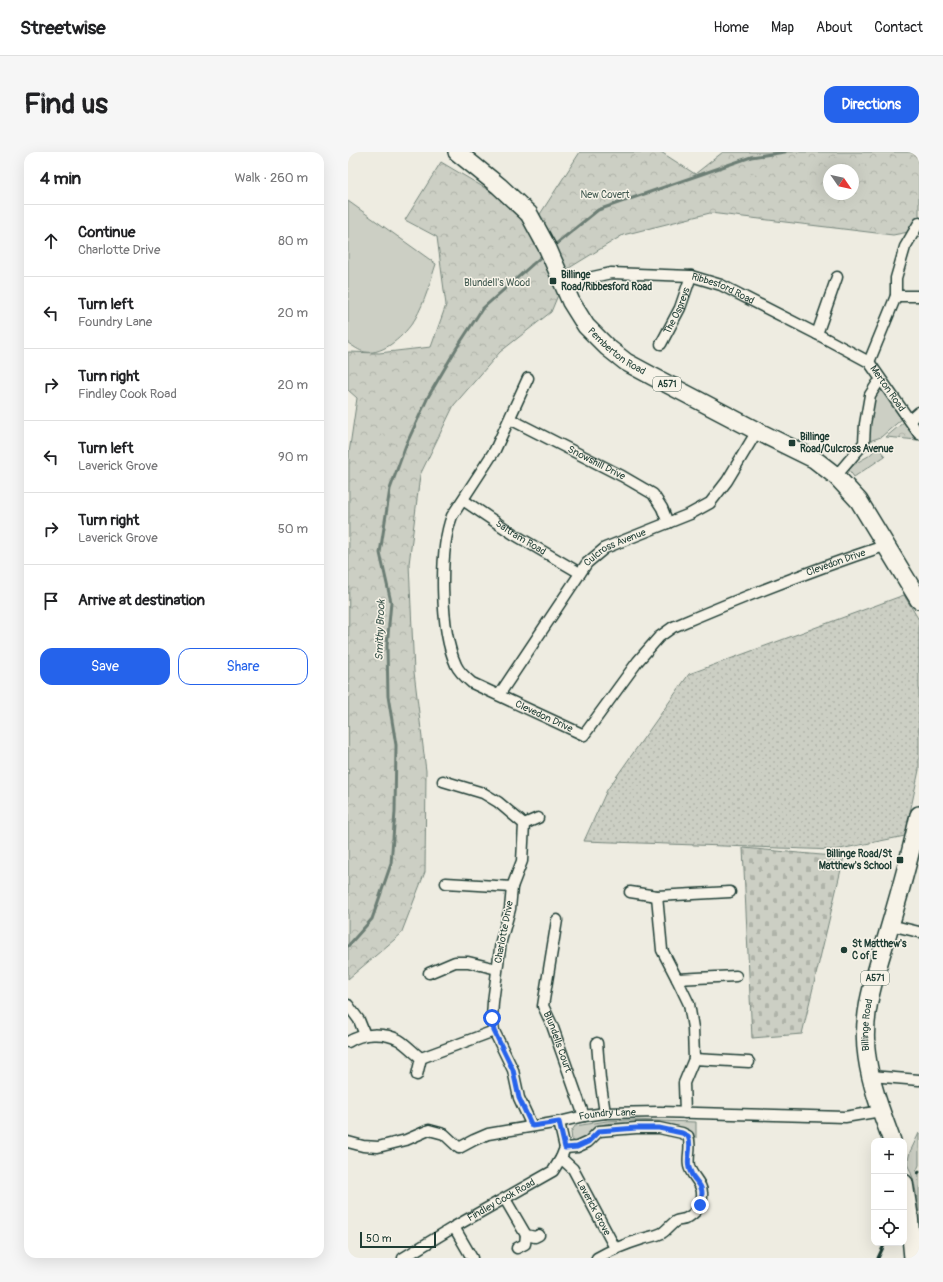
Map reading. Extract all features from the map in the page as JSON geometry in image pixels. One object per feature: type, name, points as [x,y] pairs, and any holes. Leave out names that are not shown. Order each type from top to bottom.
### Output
[{"type":"main road","name":"Pemberton Road","points":[[457,152],[499,186],[529,214],[548,249],[563,285],[586,326],[607,347],[626,362],[757,431],[814,459],[836,476],[859,501],[887,545],[914,580]]},
{"type":"main road","name":"A571","points":[[914,580],[919,600]]},
{"type":"main road","name":"Billinge Road","points":[[891,1138],[881,1111],[866,1056],[866,1022],[869,998],[919,815]]},
{"type":"main road","points":[[907,1202],[913,1258]]},
{"type":"street","points":[[869,362],[896,296],[896,278],[905,247],[919,223]]},
{"type":"street","name":"Ribbesford Road","points":[[563,285],[611,273],[691,276],[720,285],[869,362]]},
{"type":"street","name":"The Ospreys","points":[[661,344],[680,308],[691,276]]},
{"type":"street","points":[[817,334],[837,277]]},
{"type":"street","points":[[896,296],[919,296]]},
{"type":"street","name":"Merton Road","points":[[869,362],[919,434]]},
{"type":"street","name":"Clevedon Drive","points":[[528,378],[495,450],[452,516],[448,527],[443,577],[444,613],[450,647],[456,666],[464,676],[472,683],[554,722],[584,735],[638,660],[659,637],[673,627],[787,580],[837,561],[887,545]]},
{"type":"street","points":[[836,476],[864,443],[864,424],[870,395],[877,384]]},
{"type":"street","points":[[910,420],[919,412]]},
{"type":"street","name":"Snowshill Drive","points":[[510,419],[649,491],[653,494],[662,508],[668,523]]},
{"type":"street","name":"Culcross Avenue","points":[[499,695],[587,563],[605,548],[690,514],[710,503],[726,481],[757,431]]},
{"type":"street","name":"Saltram Road","points":[[463,500],[522,539],[580,573]]},
{"type":"street","points":[[443,781],[483,793],[498,802],[524,824],[538,818]]},
{"type":"street","name":"Charlotte Drive","points":[[524,824],[522,861],[512,887],[510,909],[501,941],[492,1018],[494,1031],[513,1070],[519,1098],[532,1126]]},
{"type":"street","points":[[446,883],[512,887]]},
{"type":"street","points":[[630,892],[657,896],[730,892]]},
{"type":"street","points":[[657,896],[662,950],[689,1004],[693,1028],[694,1059],[684,1083],[685,1113]]},
{"type":"street","name":"Blundells Court","points":[[557,920],[543,1006],[552,1025],[584,1116]]},
{"type":"street","points":[[890,925],[919,932]]},
{"type":"street","points":[[429,973],[455,962],[468,962],[497,969]]},
{"type":"street","points":[[677,979],[736,976]]},
{"type":"street","points":[[348,1005],[359,1020],[365,1035]]},
{"type":"street","points":[[421,1058],[494,1031]]},
{"type":"street","points":[[348,1042],[365,1035],[391,1037],[400,1041],[421,1058]]},
{"type":"street","points":[[597,1043],[605,1113]]},
{"type":"street","points":[[417,1075],[421,1058]]},
{"type":"street","points":[[694,1059],[750,1062]]},
{"type":"street","points":[[871,1076],[919,1080]]},
{"type":"street","name":"Foundry Lane","points":[[348,1142],[363,1146],[378,1146],[406,1140],[429,1130],[444,1134],[459,1148],[488,1134],[605,1113],[685,1113],[845,1118],[881,1111]]},
{"type":"street","points":[[559,1122],[565,1148],[577,1147],[588,1142],[599,1131],[636,1128],[659,1128],[682,1133],[688,1136],[691,1143],[688,1159],[689,1167],[702,1190],[703,1195],[700,1205],[696,1211],[692,1215],[675,1222],[661,1234],[615,1248],[597,1258]]},
{"type":"street","name":"Findley Cook Road","points":[[403,1258],[553,1171],[565,1148]]},
{"type":"street","name":"Laverick Grove","points":[[561,1158],[573,1169],[615,1248]]},
{"type":"street","points":[[505,1199],[526,1235],[525,1244],[517,1248]]},
{"type":"street","points":[[454,1228],[472,1258]]},
{"type":"street","points":[[526,1235],[536,1237],[540,1235]]},
{"type":"green space","name":"New Covert","points":[[580,152],[661,152],[695,174],[723,152],[919,152],[919,230],[893,235],[710,213],[623,235],[561,273],[535,222]]},
{"type":"green space","name":"Blundell's Wood","points":[[441,162],[527,213],[554,278],[558,295],[551,312],[500,352],[454,405],[420,475],[409,564],[414,672],[426,771],[425,872],[401,934],[348,979],[349,453],[357,398],[348,390],[348,352],[379,353],[431,347],[446,305],[437,237],[405,220]]},
{"type":"green space","points":[[348,201],[436,264],[422,306],[411,325],[393,343],[387,347],[372,352],[358,350],[348,343]]},
{"type":"green space","points":[[884,383],[903,418],[881,437],[864,443],[872,396]]},
{"type":"green space","points":[[905,421],[917,440],[886,437]]},
{"type":"green space","points":[[877,447],[885,456],[854,477],[849,470],[856,463],[870,455]]},
{"type":"green space","points":[[904,595],[919,620],[919,770],[905,836],[835,850],[584,841],[607,790],[689,674]]},
{"type":"green space","points":[[743,848],[844,857],[802,1034],[752,1038]]},
{"type":"green space","points":[[628,1120],[696,1122],[696,1138],[682,1128],[668,1125],[611,1123],[601,1126],[581,1141],[572,1141],[571,1132],[575,1126],[607,1121]]},
{"type":"green space","points":[[919,1133],[919,1165],[916,1172],[919,1173],[919,1222],[913,1177],[907,1164],[910,1152]]},
{"type":"waterway","name":"Smithy Brook","points":[[556,244],[598,210],[751,157],[785,152]]},
{"type":"waterway","name":"Smithy Brook","points":[[348,946],[372,919],[391,864],[395,812],[396,745],[388,696],[387,646],[391,602],[380,553],[390,489],[406,445],[428,397],[456,349],[482,309],[542,256]]},
{"type":"railway","points":[[878,1258],[884,1246]]},
{"type":"place","name":"Billinge Road/Ribbesford Road","points":[[553,281]]},
{"type":"place","name":"Billinge Road/Culcross Avenue","points":[[792,443]]},
{"type":"place","name":"Billinge Road/St Matthew's School","points":[[900,860]]},
{"type":"place","name":"St Matthew's C of E","points":[[844,950]]},
{"type":"route","points":[[492,1018],[494,1031],[513,1070],[519,1098],[532,1126],[559,1122],[565,1148],[577,1147],[588,1142],[599,1131],[659,1128],[682,1133],[688,1136],[691,1143],[688,1159],[689,1167],[692,1174],[700,1184],[702,1190],[703,1195],[700,1205]]}]
